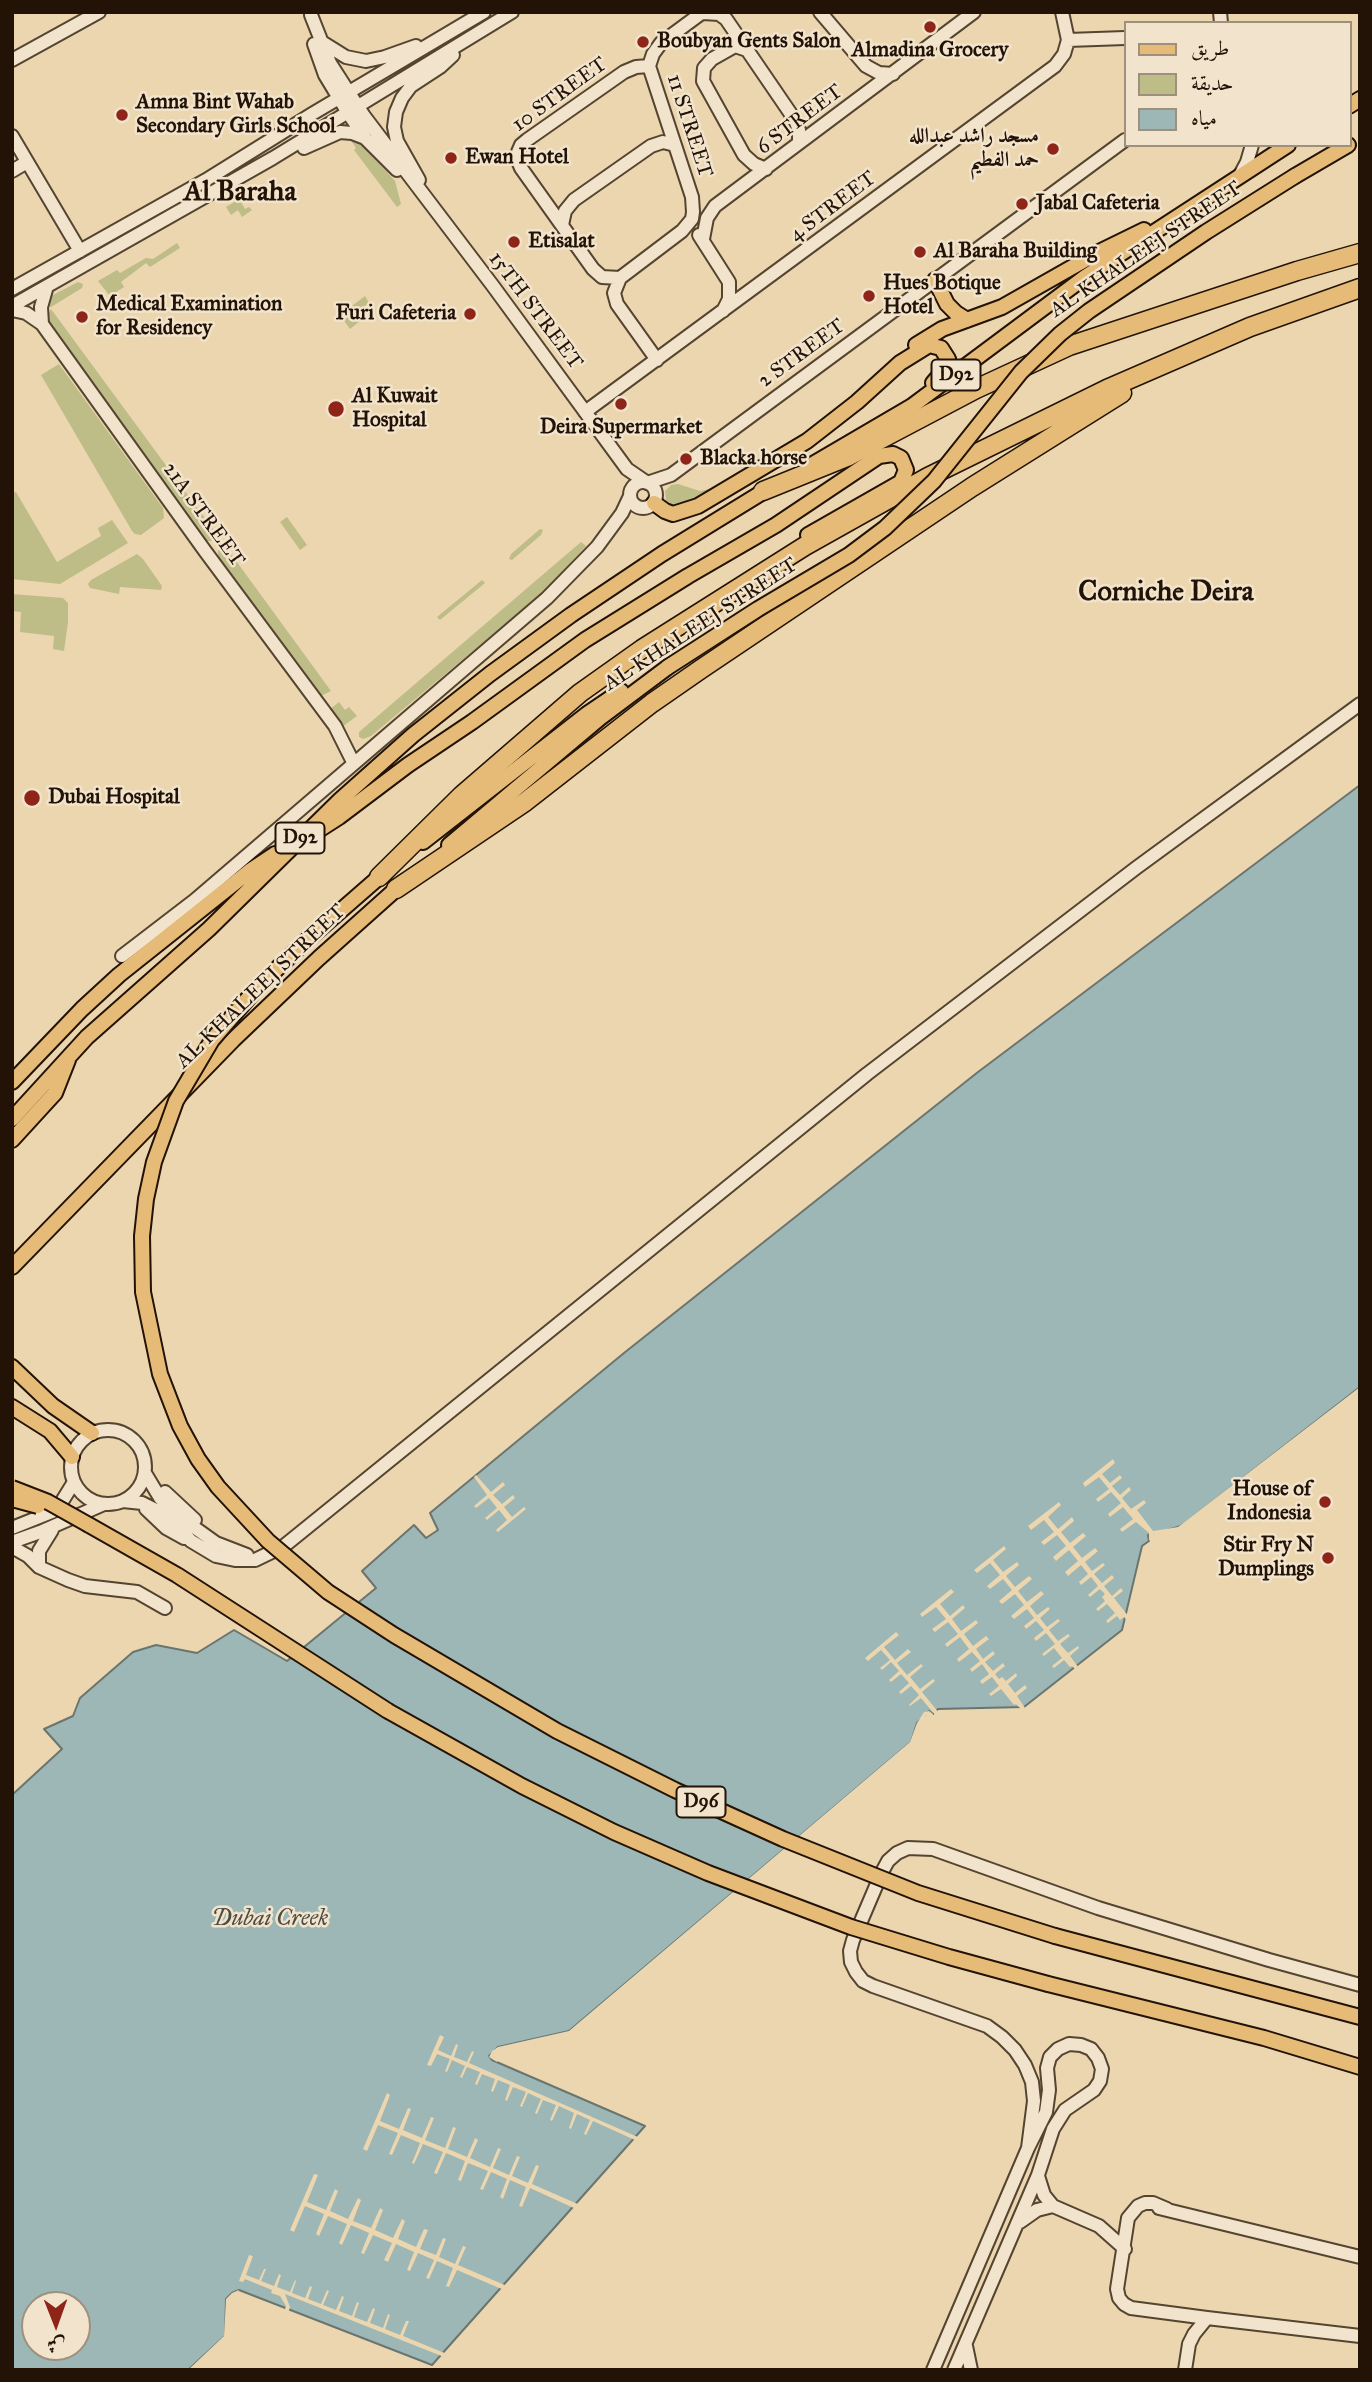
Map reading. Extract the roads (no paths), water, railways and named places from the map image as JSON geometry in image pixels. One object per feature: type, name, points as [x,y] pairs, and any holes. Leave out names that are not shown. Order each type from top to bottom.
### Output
[{"type":"highway","points":[[763,491],[847,457],[986,383],[1069,346],[1360,253]]},
{"type":"highway","points":[[379,877],[462,795],[580,693],[642,649],[850,519],[1097,393],[1283,314],[1360,288]]},
{"type":"highway","points":[[396,889],[525,802],[676,686],[953,500],[1112,399],[1218,341]]},
{"type":"main road","name":"AL KHALEEJ STREET","points":[[12,1119],[69,1055],[209,929],[293,844],[376,767],[500,666],[612,586],[763,491],[912,406],[1053,300],[1285,147]]},
{"type":"main road","name":"AL KHALEEJ STREET","points":[[12,1267],[242,1032],[396,889],[600,718],[663,671],[758,609],[849,555],[885,528],[934,481],[1021,372],[1060,334],[1089,311],[1206,232],[1346,147]]},
{"type":"main road","points":[[650,503],[673,514],[698,506],[807,441],[849,409],[922,340],[942,329],[1014,300],[1114,244],[1175,218]]},
{"type":"main road","points":[[935,280],[951,309],[967,320]]},
{"type":"main road","points":[[890,371],[924,346],[933,345],[944,351],[948,364],[944,372],[912,406]]},
{"type":"main road","points":[[12,1083],[82,1009],[119,975],[251,870],[339,817],[594,634],[776,525],[879,456],[893,454],[901,458],[906,470],[901,482],[842,514],[773,558],[739,587]]},
{"type":"main road","points":[[379,877],[593,709],[663,671]]},
{"type":"main road","name":"D96","points":[[379,877],[257,988],[212,1040],[176,1101],[154,1162],[143,1217],[143,1292],[155,1356],[172,1409],[188,1443],[208,1475],[268,1541],[328,1592],[394,1635],[557,1731],[664,1785],[783,1839],[918,1893],[1055,1936],[1360,2017]]},
{"type":"main road","points":[[12,1140],[55,1093],[69,1055]]},
{"type":"main road","points":[[12,1356],[24,1370],[28,1383]]},
{"type":"main road","points":[[12,1367],[65,1416],[92,1433]]},
{"type":"main road","points":[[12,1380],[28,1383]]},
{"type":"main road","points":[[12,1407],[50,1432],[72,1457]]},
{"type":"main road","points":[[12,1488],[48,1502],[177,1575],[388,1711],[477,1762],[556,1804],[708,1873],[876,1935],[1048,1984],[1264,2038],[1360,2067]]},
{"type":"main road","points":[[12,1499],[89,1525]]},
{"type":"street","points":[[12,60],[99,12]]},
{"type":"street","points":[[12,289],[206,180],[484,12]]},
{"type":"street","points":[[12,308],[353,111],[512,12]]},
{"type":"street","points":[[649,66],[661,43],[703,12],[725,16],[795,120],[799,130],[799,143]]},
{"type":"street","points":[[820,12],[866,66],[879,73],[893,74]]},
{"type":"street","points":[[1062,12],[1068,40],[1124,38]]},
{"type":"street","name":"6 STREET","points":[[715,206],[893,74],[970,13]]},
{"type":"street","name":"15TH STREET","points":[[310,14],[343,95],[366,139],[389,164],[409,178]]},
{"type":"street","name":"15TH STREET","points":[[310,14],[316,52],[325,75],[343,95]]},
{"type":"street","points":[[318,38],[338,54],[366,61],[443,37]]},
{"type":"street","name":"4 STREET","points":[[585,412],[1055,66],[1064,54],[1068,40]]},
{"type":"street","points":[[426,200],[417,176],[397,141],[394,127],[396,112],[411,86],[446,62],[460,44]]},
{"type":"street","points":[[747,50],[734,46],[712,59],[704,68],[703,81],[744,155],[765,169]]},
{"type":"street","name":"11 STREET","points":[[649,66],[692,197]]},
{"type":"street","name":"10 STREET","points":[[562,225],[521,168],[517,152],[527,140],[630,69],[649,66]]},
{"type":"street","name":"15TH STREET","points":[[353,111],[498,292],[627,469],[646,483]]},
{"type":"street","points":[[273,158],[300,150],[335,134],[352,133],[366,139]]},
{"type":"street","points":[[12,136],[80,251]]},
{"type":"street","name":"2 STREET","points":[[650,503],[671,475],[1124,141]]},
{"type":"street","points":[[620,278],[597,274],[562,225],[565,211],[574,200],[651,146],[663,142],[675,145]]},
{"type":"street","points":[[1239,177],[1251,147]]},
{"type":"street","points":[[12,171],[27,162]]},
{"type":"street","points":[[692,197],[702,205],[715,206]]},
{"type":"street","points":[[657,360],[615,299],[614,288],[620,278],[682,231],[692,219],[692,197]]},
{"type":"street","points":[[703,239],[706,218],[715,206]]},
{"type":"street","points":[[682,231],[694,232],[703,239],[729,282],[742,289],[754,289]]},
{"type":"street","points":[[720,314],[729,299],[729,282]]},
{"type":"street","points":[[42,324],[41,307],[47,286]]},
{"type":"street","name":"21A STREET","points":[[12,308],[32,316],[42,324],[335,726],[353,762]]},
{"type":"street","name":"15TH STREET","points":[[627,469],[631,492]]},
{"type":"street","name":"2 STREET","points":[[646,483],[671,475]]},
{"type":"street","points":[[121,956],[195,900],[353,762],[548,598],[581,565],[619,519],[637,484],[646,483],[654,487],[650,503],[619,519]]},
{"type":"street","points":[[631,492],[633,503],[650,503]]},
{"type":"street","points":[[12,1542],[104,1504],[123,1501],[142,1503],[165,1516],[207,1552],[235,1560],[265,1557],[293,1539],[867,1074],[1106,891],[1360,704]]},
{"type":"street","name":"21A STREET","points":[[335,726],[366,751]]},
{"type":"street","points":[[104,1504],[86,1497],[74,1482],[71,1469],[72,1457],[78,1445],[92,1433],[110,1430],[128,1435],[139,1445],[145,1470],[160,1498],[171,1510],[208,1537],[235,1552],[265,1557]]},
{"type":"street","points":[[123,1501],[135,1493],[145,1470]]},
{"type":"street","points":[[12,1528],[52,1512],[74,1482]]},
{"type":"street","points":[[39,1567],[42,1542],[60,1523]]},
{"type":"street","points":[[12,1547],[28,1556],[39,1567],[85,1586],[137,1592],[165,1608]]},
{"type":"street","points":[[1028,2148],[1034,2101],[1032,2082],[1025,2065],[1002,2036],[987,2026],[873,1986],[863,1981],[851,1962],[853,1940],[888,1861],[897,1853],[908,1848],[933,1849],[1098,1908],[1360,1985]]},
{"type":"street","points":[[933,2370],[1046,2112],[1049,2090],[1047,2068],[1051,2057],[1058,2049],[1069,2044],[1091,2049],[1102,2069],[1100,2081],[1094,2091],[1074,2102],[1058,2119],[1038,2175],[954,2370]]},
{"type":"street","points":[[1038,2175],[1044,2196],[1054,2206],[1099,2226],[1127,2233]]},
{"type":"street","points":[[1016,2225],[1029,2214],[1054,2206]]},
{"type":"street","points":[[1360,2257],[1167,2209],[1147,2208],[1133,2217],[1127,2233],[1117,2289],[1122,2302],[1130,2308],[1360,2336]]},
{"type":"street","points":[[1099,2226],[1125,2249]]},
{"type":"street","points":[[1185,2370],[1189,2344],[1186,2315]]},
{"type":"street","points":[[1189,2344],[1207,2318]]},
{"type":"street","points":[[966,2342],[971,2370]]},
{"type":"water","name":"Dubai Creek","points":[[1360,785],[1360,1387],[1185,1523],[1148,1535],[1149,1541],[1142,1546],[1122,1630],[1024,1707],[938,1709],[933,1714],[929,1711],[917,1723],[911,1742],[569,2031],[498,2047],[489,2056],[492,2060],[645,2126],[432,2365],[239,2290],[226,2299],[225,2336],[188,2370],[12,2370],[12,1795],[62,1749],[44,1729],[73,1716],[80,1698],[133,1652],[156,1645],[197,1653],[234,1630],[287,1661],[376,1588],[362,1571],[414,1525],[426,1538],[438,1530],[430,1513],[624,1353],[978,1072]]},
{"type":"place","name":"Almadina Grocery","points":[[930,27]]},
{"type":"place","name":"Boubyan Gents Salon","points":[[643,42]]},
{"type":"place","name":"Amna Bint Wahab Secondary Girls School","points":[[122,115]]},
{"type":"place","name":"مسجد راشد عبدالله حمد الفطيم","points":[[1053,149]]},
{"type":"place","name":"Ewan Hotel","points":[[451,158]]},
{"type":"place","name":"Jabal Cafeteria","points":[[1022,204]]},
{"type":"place","name":"Etisalat","points":[[514,242]]},
{"type":"place","name":"Al Baraha Building","points":[[920,252]]},
{"type":"place","name":"Hues Botique Hotel","points":[[869,296]]},
{"type":"place","name":"Furi Cafeteria","points":[[470,314]]},
{"type":"place","name":"Medical Examination for Residency","points":[[82,317]]},
{"type":"place","name":"Deira Supermarket","points":[[621,404]]},
{"type":"place","name":"Al Kuwait Hospital","points":[[336,409]]},
{"type":"place","name":"Blacka horse","points":[[686,459]]},
{"type":"place","name":"Dubai Hospital","points":[[32,798]]},
{"type":"place","name":"House of Indonesia","points":[[1325,1502]]},
{"type":"place","name":"Stir Fry N Dumplings","points":[[1328,1558]]},
{"type":"district","name":"Al Baraha","points":[[240,193]]},
{"type":"district","name":"Corniche Deira","points":[[1166,593]]}]
